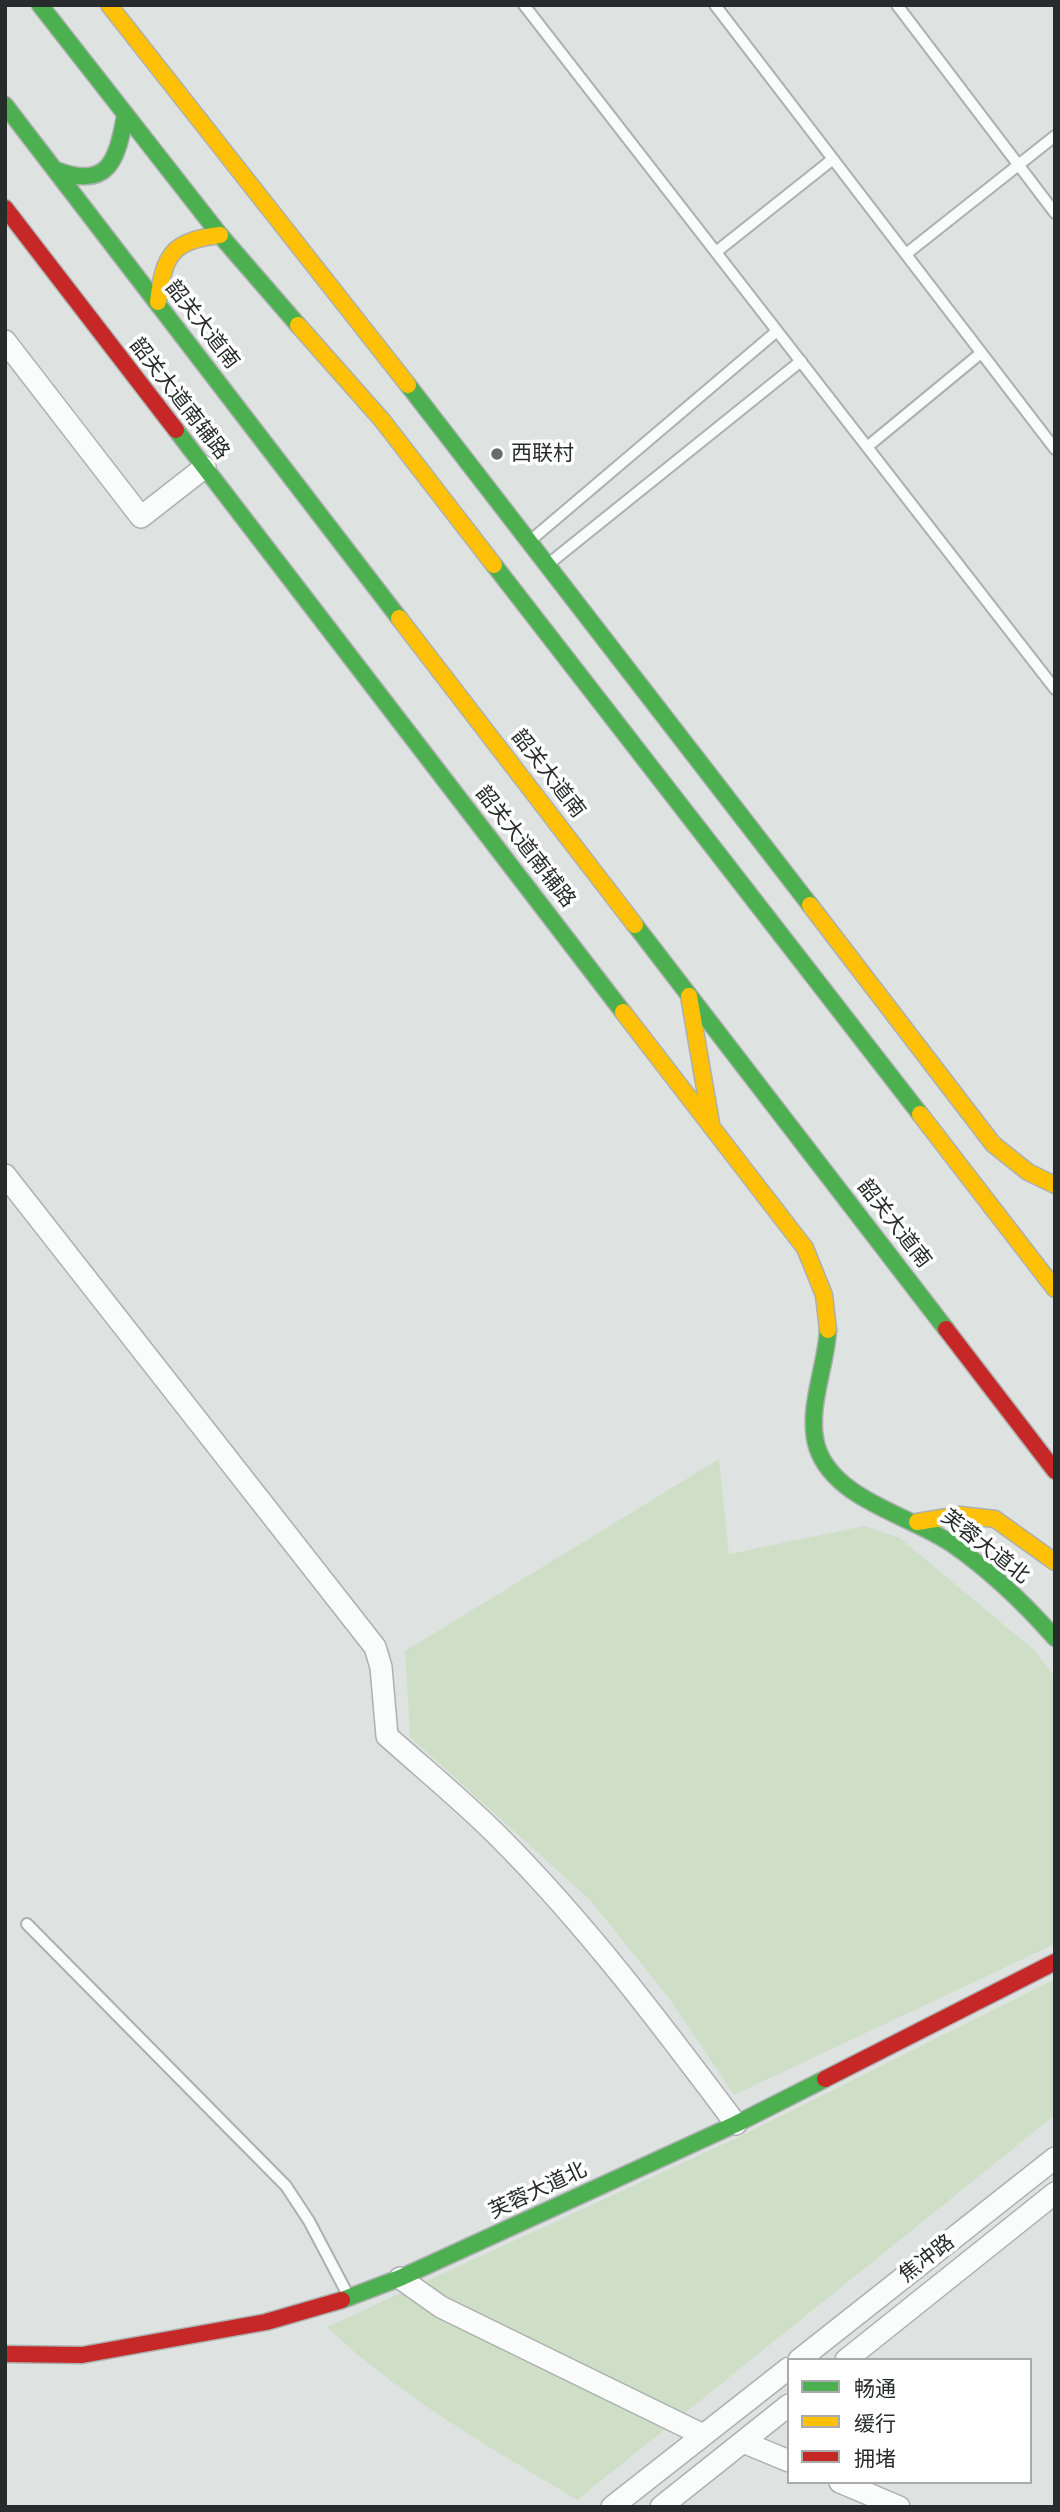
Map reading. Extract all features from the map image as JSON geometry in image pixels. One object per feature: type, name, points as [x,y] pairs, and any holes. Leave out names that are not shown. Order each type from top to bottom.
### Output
[{"type":"main road","points":[[40,5],[220,235],[382,420],[1055,1289]]},
{"type":"main road","points":[[109,5],[549,564],[993,1144],[1028,1172],[1055,1185]]},
{"type":"main road","name":"韶关大道南","points":[[5,105],[688,990],[1055,1471]]},
{"type":"main road","points":[[56,170],[85,179],[107,171],[119,150],[125,116]]},
{"type":"main road","name":"韶关大道南辅路","points":[[5,208],[711,1122],[805,1248],[820,1277],[827,1310],[828,1345],[815,1413],[814,1440],[836,1481],[857,1495],[917,1522]]},
{"type":"main road","points":[[158,302],[161,272],[175,246],[192,237],[220,235]]},
{"type":"main road","points":[[688,990],[711,1122]]},
{"type":"main road","points":[[917,1522],[960,1515],[995,1519],[1055,1562]]},
{"type":"main road","name":"芙蓉大道北","points":[[917,1522],[997,1578],[1055,1638]]},
{"type":"main road","name":"芙蓉大道北","points":[[5,2354],[82,2355],[147,2345],[266,2322],[349,2297],[400,2278],[736,2124],[1055,1962]]},
{"type":"street","points":[[5,341],[141,517],[205,467]]},
{"type":"street","points":[[5,1175],[375,1647],[381,1667],[387,1736],[498,1836],[583,1928],[643,2000],[736,2124]]},
{"type":"street","name":"焦冲路","points":[[802,2358],[1055,2158]]},
{"type":"street","name":"焦冲路","points":[[848,2358],[1055,2193]]},
{"type":"street","points":[[400,2278],[441,2307],[703,2435]]},
{"type":"street","points":[[612,2507],[787,2370]]},
{"type":"street","points":[[660,2507],[787,2407]]},
{"type":"street","points":[[743,2442],[787,2460]]},
{"type":"street","points":[[845,2484],[899,2507]]},
{"type":"lane","points":[[524,5],[1055,690]]},
{"type":"lane","points":[[715,5],[1055,449]]},
{"type":"lane","points":[[897,5],[1055,213]]},
{"type":"lane","points":[[906,254],[1055,136]]},
{"type":"lane","points":[[716,252],[833,159]]},
{"type":"lane","points":[[529,541],[777,331]]},
{"type":"lane","points":[[867,447],[981,353]]},
{"type":"lane","points":[[549,564],[801,361]]},
{"type":"lane","points":[[27,1924],[286,2186],[309,2221],[349,2297]]},
{"type":"green space","points":[[719,1459],[729,1554],[864,1526],[900,1538],[1034,1650],[1055,1677],[1055,1944],[734,2095],[668,1997],[590,1900],[410,1737],[405,1651]]},
{"type":"green space","points":[[1055,1979],[1055,2115],[577,2500],[416,2399],[355,2353],[327,2327],[741,2136]]},
{"type":"traffic: fast","points":[[40,5],[220,235],[298,325]]},
{"type":"traffic: fast","points":[[5,105],[399,618]]},
{"type":"traffic: fast","points":[[56,170],[74,175],[99,174],[113,158],[125,116]]},
{"type":"traffic: fast","points":[[408,385],[810,905]]},
{"type":"traffic: fast","points":[[176,430],[623,1012]]},
{"type":"traffic: fast","points":[[494,565],[920,1114]]},
{"type":"traffic: fast","points":[[635,925],[946,1329]]},
{"type":"traffic: fast","points":[[828,1330],[814,1418],[817,1447],[826,1465],[856,1493],[935,1534],[966,1554],[1007,1588],[1055,1638]]},
{"type":"traffic: fast","points":[[342,2300],[400,2278],[736,2124],[825,2079]]},
{"type":"traffic: slow","points":[[109,5],[408,385]]},
{"type":"traffic: slow","points":[[158,302],[163,273],[173,253],[190,241],[220,235]]},
{"type":"traffic: slow","points":[[298,325],[382,420],[494,565]]},
{"type":"traffic: slow","points":[[399,618],[635,925]]},
{"type":"traffic: slow","points":[[810,905],[993,1144],[1028,1172],[1055,1185]]},
{"type":"traffic: slow","points":[[689,996],[711,1123]]},
{"type":"traffic: slow","points":[[623,1012],[805,1248],[824,1295],[828,1330]]},
{"type":"traffic: slow","points":[[920,1114],[1055,1289]]},
{"type":"traffic: slow","points":[[917,1522],[960,1515],[995,1519],[1055,1562]]},
{"type":"traffic: jam","points":[[5,208],[176,430]]},
{"type":"traffic: jam","points":[[946,1329],[1055,1471]]},
{"type":"traffic: jam","points":[[825,2079],[1055,1962]]},
{"type":"traffic: jam","points":[[5,2354],[82,2355],[266,2322],[342,2300]]},
{"type":"place","name":"西联村","points":[[497,454]]}]
